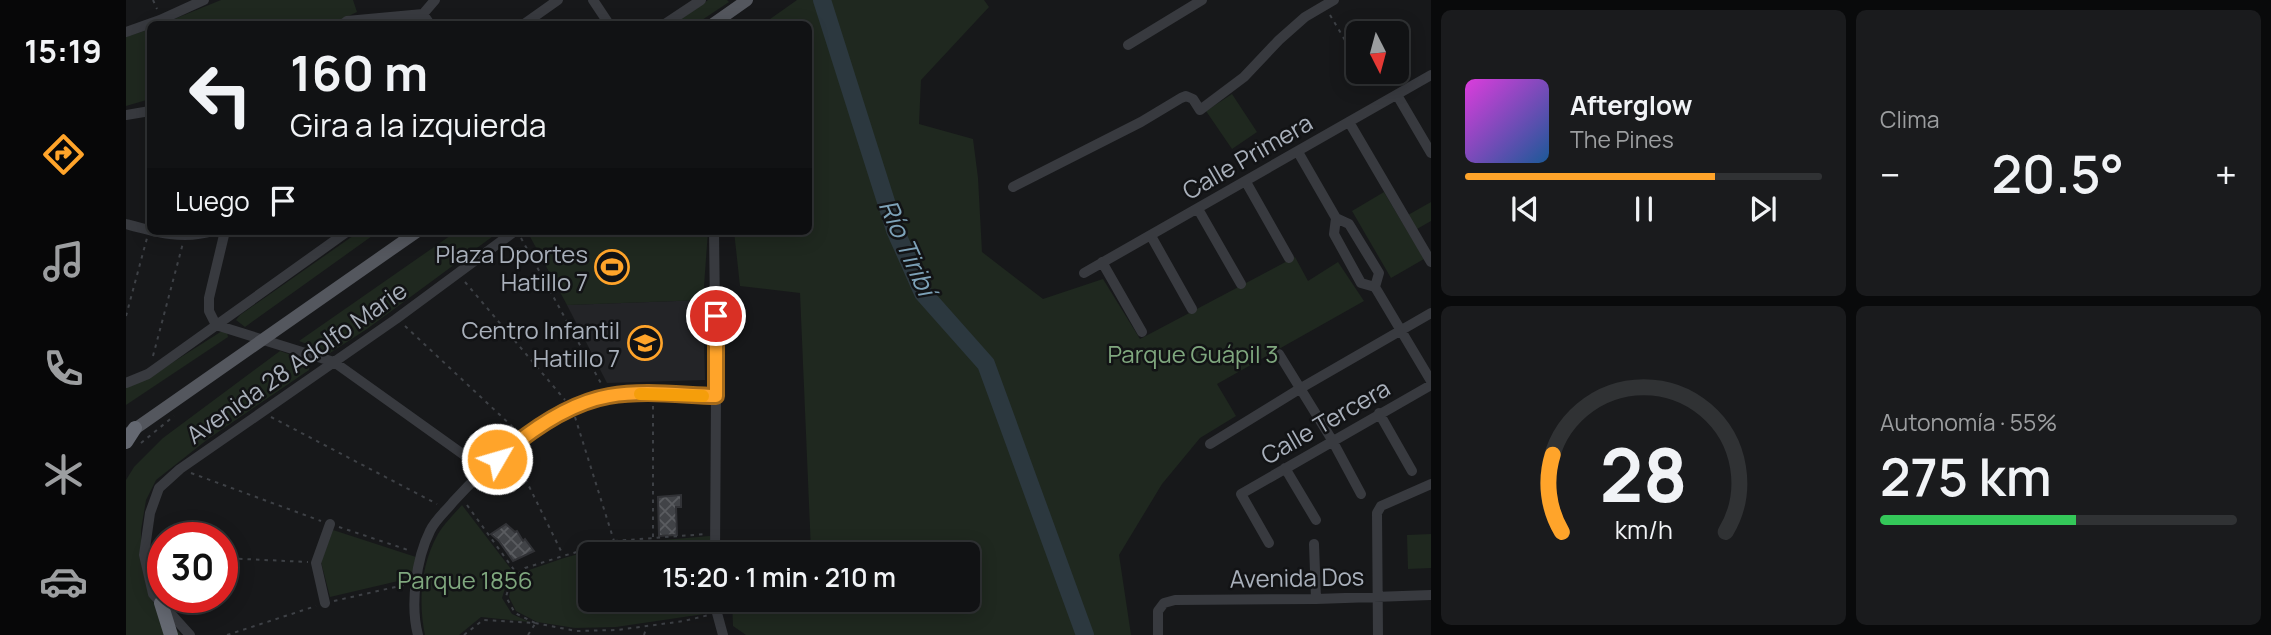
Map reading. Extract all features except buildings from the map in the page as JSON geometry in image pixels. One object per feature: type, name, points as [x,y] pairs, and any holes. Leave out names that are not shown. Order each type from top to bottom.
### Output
[{"type":"highway","points":[[126,442],[129,432]]},
{"type":"highway","points":[[165,613],[171,635]]},
{"type":"main road","points":[[717,21],[747,0]]},
{"type":"main road","points":[[129,432],[412,235]]},
{"type":"street","points":[[157,21],[204,0]]},
{"type":"street","points":[[347,21],[423,13],[435,0]]},
{"type":"street","points":[[531,21],[558,0]]},
{"type":"street","points":[[593,0],[607,21]]},
{"type":"street","points":[[670,21],[701,0]]},
{"type":"street","points":[[1128,46],[1202,0]]},
{"type":"street","points":[[1013,187],[1141,122],[1181,98],[1186,96],[1193,99],[1200,110],[1244,77],[1279,40],[1309,14],[1329,3]]},
{"type":"street","points":[[423,13],[428,21]]},
{"type":"street","points":[[126,32],[147,25]]},
{"type":"street","name":"Calle Primera","points":[[1084,273],[1431,75]]},
{"type":"street","points":[[1397,95],[1431,153]]},
{"type":"street","points":[[126,115],[147,112]]},
{"type":"street","points":[[1349,122],[1431,262]]},
{"type":"street","points":[[1298,152],[1336,218],[1349,224],[1379,273],[1375,287]]},
{"type":"street","points":[[1246,182],[1289,258]]},
{"type":"street","points":[[1198,209],[1241,284]]},
{"type":"street","points":[[1336,218],[1334,234],[1361,283],[1375,287],[1431,383]]},
{"type":"street","points":[[126,224],[147,229]]},
{"type":"street","points":[[224,235],[209,298],[209,311],[216,325],[334,362],[485,470]]},
{"type":"street","points":[[126,383],[148,374],[342,235]]},
{"type":"street","name":"Avenida 28 Adolfo Marie","points":[[149,522],[159,488],[180,469],[396,319],[510,235]]},
{"type":"street","points":[[714,235],[714,542]]},
{"type":"street","points":[[1151,236],[1192,309]]},
{"type":"street","points":[[1102,262],[1142,332]]},
{"type":"street","points":[[1210,444],[1431,313]]},
{"type":"street","points":[[1279,354],[1332,440],[1361,494]]},
{"type":"street","name":"Calle Tercera","points":[[1269,543],[1241,494],[1431,383]]},
{"type":"street","points":[[418,635],[415,583],[431,529],[459,495],[510,448],[572,408],[608,396],[716,396]]},
{"type":"street","points":[[1379,413],[1412,471]]},
{"type":"street","points":[[1285,468],[1317,520]]},
{"type":"street","points":[[1378,635],[1377,513],[1381,506],[1430,485],[1431,498]]},
{"type":"street","points":[[326,603],[316,563],[330,524]]},
{"type":"street","name":"Avenida 28 Adolfo Marie","points":[[147,534],[144,555],[147,568]]},
{"type":"street","points":[[1314,544],[1316,599]]},
{"type":"street","name":"Avenida Dos","points":[[1158,635],[1158,611],[1164,603],[1175,600],[1431,595]]},
{"type":"street","points":[[171,613],[190,635]]},
{"type":"street","points":[[717,613],[723,635]]},
{"type":"path","points":[[1329,3],[1346,38]]},
{"type":"path","points":[[148,374],[185,235]]},
{"type":"path","points":[[518,235],[608,396]]},
{"type":"path","points":[[126,316],[145,245]]},
{"type":"path","points":[[457,273],[572,408],[614,541]]},
{"type":"path","points":[[396,319],[524,438]]},
{"type":"path","points":[[653,394],[653,538]]},
{"type":"path","points":[[263,412],[447,509]]},
{"type":"path","points":[[510,448],[563,555]]},
{"type":"path","points":[[180,469],[330,524],[422,554]]},
{"type":"path","points":[[459,495],[517,575]]},
{"type":"path","points":[[535,623],[515,613],[506,597],[510,582],[525,568],[614,541],[714,533]]},
{"type":"path","points":[[238,559],[316,563]]},
{"type":"path","points":[[464,635],[483,620],[535,623],[576,631],[592,631],[684,621],[717,613]]},
{"type":"path","points":[[528,635],[535,623]]},
{"type":"path","points":[[644,635],[647,626]]},
{"type":"path","points":[[590,635],[592,631]]},
{"type":"shaded area","name":"Centro Infantil Hatillo 7","points":[[703,300],[705,380],[607,383],[567,305]]},
{"type":"green space","points":[[221,0],[353,0],[357,12],[338,21],[169,21]]},
{"type":"green space","points":[[708,0],[729,2],[700,21],[677,21]]},
{"type":"green space","name":"Parque Guápil 3","points":[[797,0],[984,0],[989,7],[921,80],[919,124],[973,139],[982,252],[1043,299],[1103,279],[1140,339],[1295,257],[1308,281],[1338,262],[1364,301],[1217,384],[1236,416],[1200,438],[1162,484],[1119,555],[1131,635],[746,635],[733,626],[732,612],[980,612],[980,542],[811,542],[800,293],[740,286],[734,235],[812,235],[812,21],[767,21]]},
{"type":"green space","points":[[147,30],[147,100],[126,106],[126,37]]},
{"type":"green space","points":[[1232,94],[1257,132],[1232,149],[1206,111]]},
{"type":"green space","points":[[1384,192],[1424,259],[1391,278],[1352,211]]},
{"type":"green space","points":[[1431,202],[1431,221],[1417,229],[1408,215]]},
{"type":"green space","points":[[354,235],[373,235],[245,327],[236,320]]},
{"type":"green space","points":[[451,235],[495,235],[330,353],[299,341]]},
{"type":"green space","points":[[529,235],[708,235],[703,300],[567,305]]},
{"type":"green space","points":[[222,331],[227,332],[228,337],[126,405],[126,386],[145,380]]},
{"type":"green space","points":[[280,351],[309,361],[309,370],[208,439],[156,480],[146,500],[141,530],[141,561],[147,582],[147,613],[163,613],[181,635],[126,635],[126,480],[134,467],[163,438]]},
{"type":"green space","name":"Parque 1856","points":[[462,505],[514,573],[508,579],[502,598],[512,614],[530,622],[481,617],[459,635],[425,635],[422,583],[428,558],[440,530]]},
{"type":"green space","name":"Parque 1856","points":[[333,530],[416,557],[411,578],[330,597],[321,562]]},
{"type":"green space","points":[[1431,534],[1431,568],[1408,569],[1407,535]]},
{"type":"green space","points":[[710,536],[710,542],[639,542]]},
{"type":"green space","points":[[578,554],[578,612],[711,613],[616,627],[575,628],[537,622],[516,611],[509,597],[512,583],[526,571]]},
{"type":"waterway","name":"Río Tiribí","points":[[822,0],[895,230],[923,293],[986,364],[1085,635]]},
{"type":"slow traffic","points":[[640,394],[703,396]]},
{"type":"place","name":"Plaza Dportes Hatillo 7","points":[[612,267]]},
{"type":"place","name":"Centro Infantil Hatillo 7","points":[[645,343]]},
{"type":"route","points":[[497,459],[524,438],[572,408],[608,396],[716,396],[716,316]]}]
